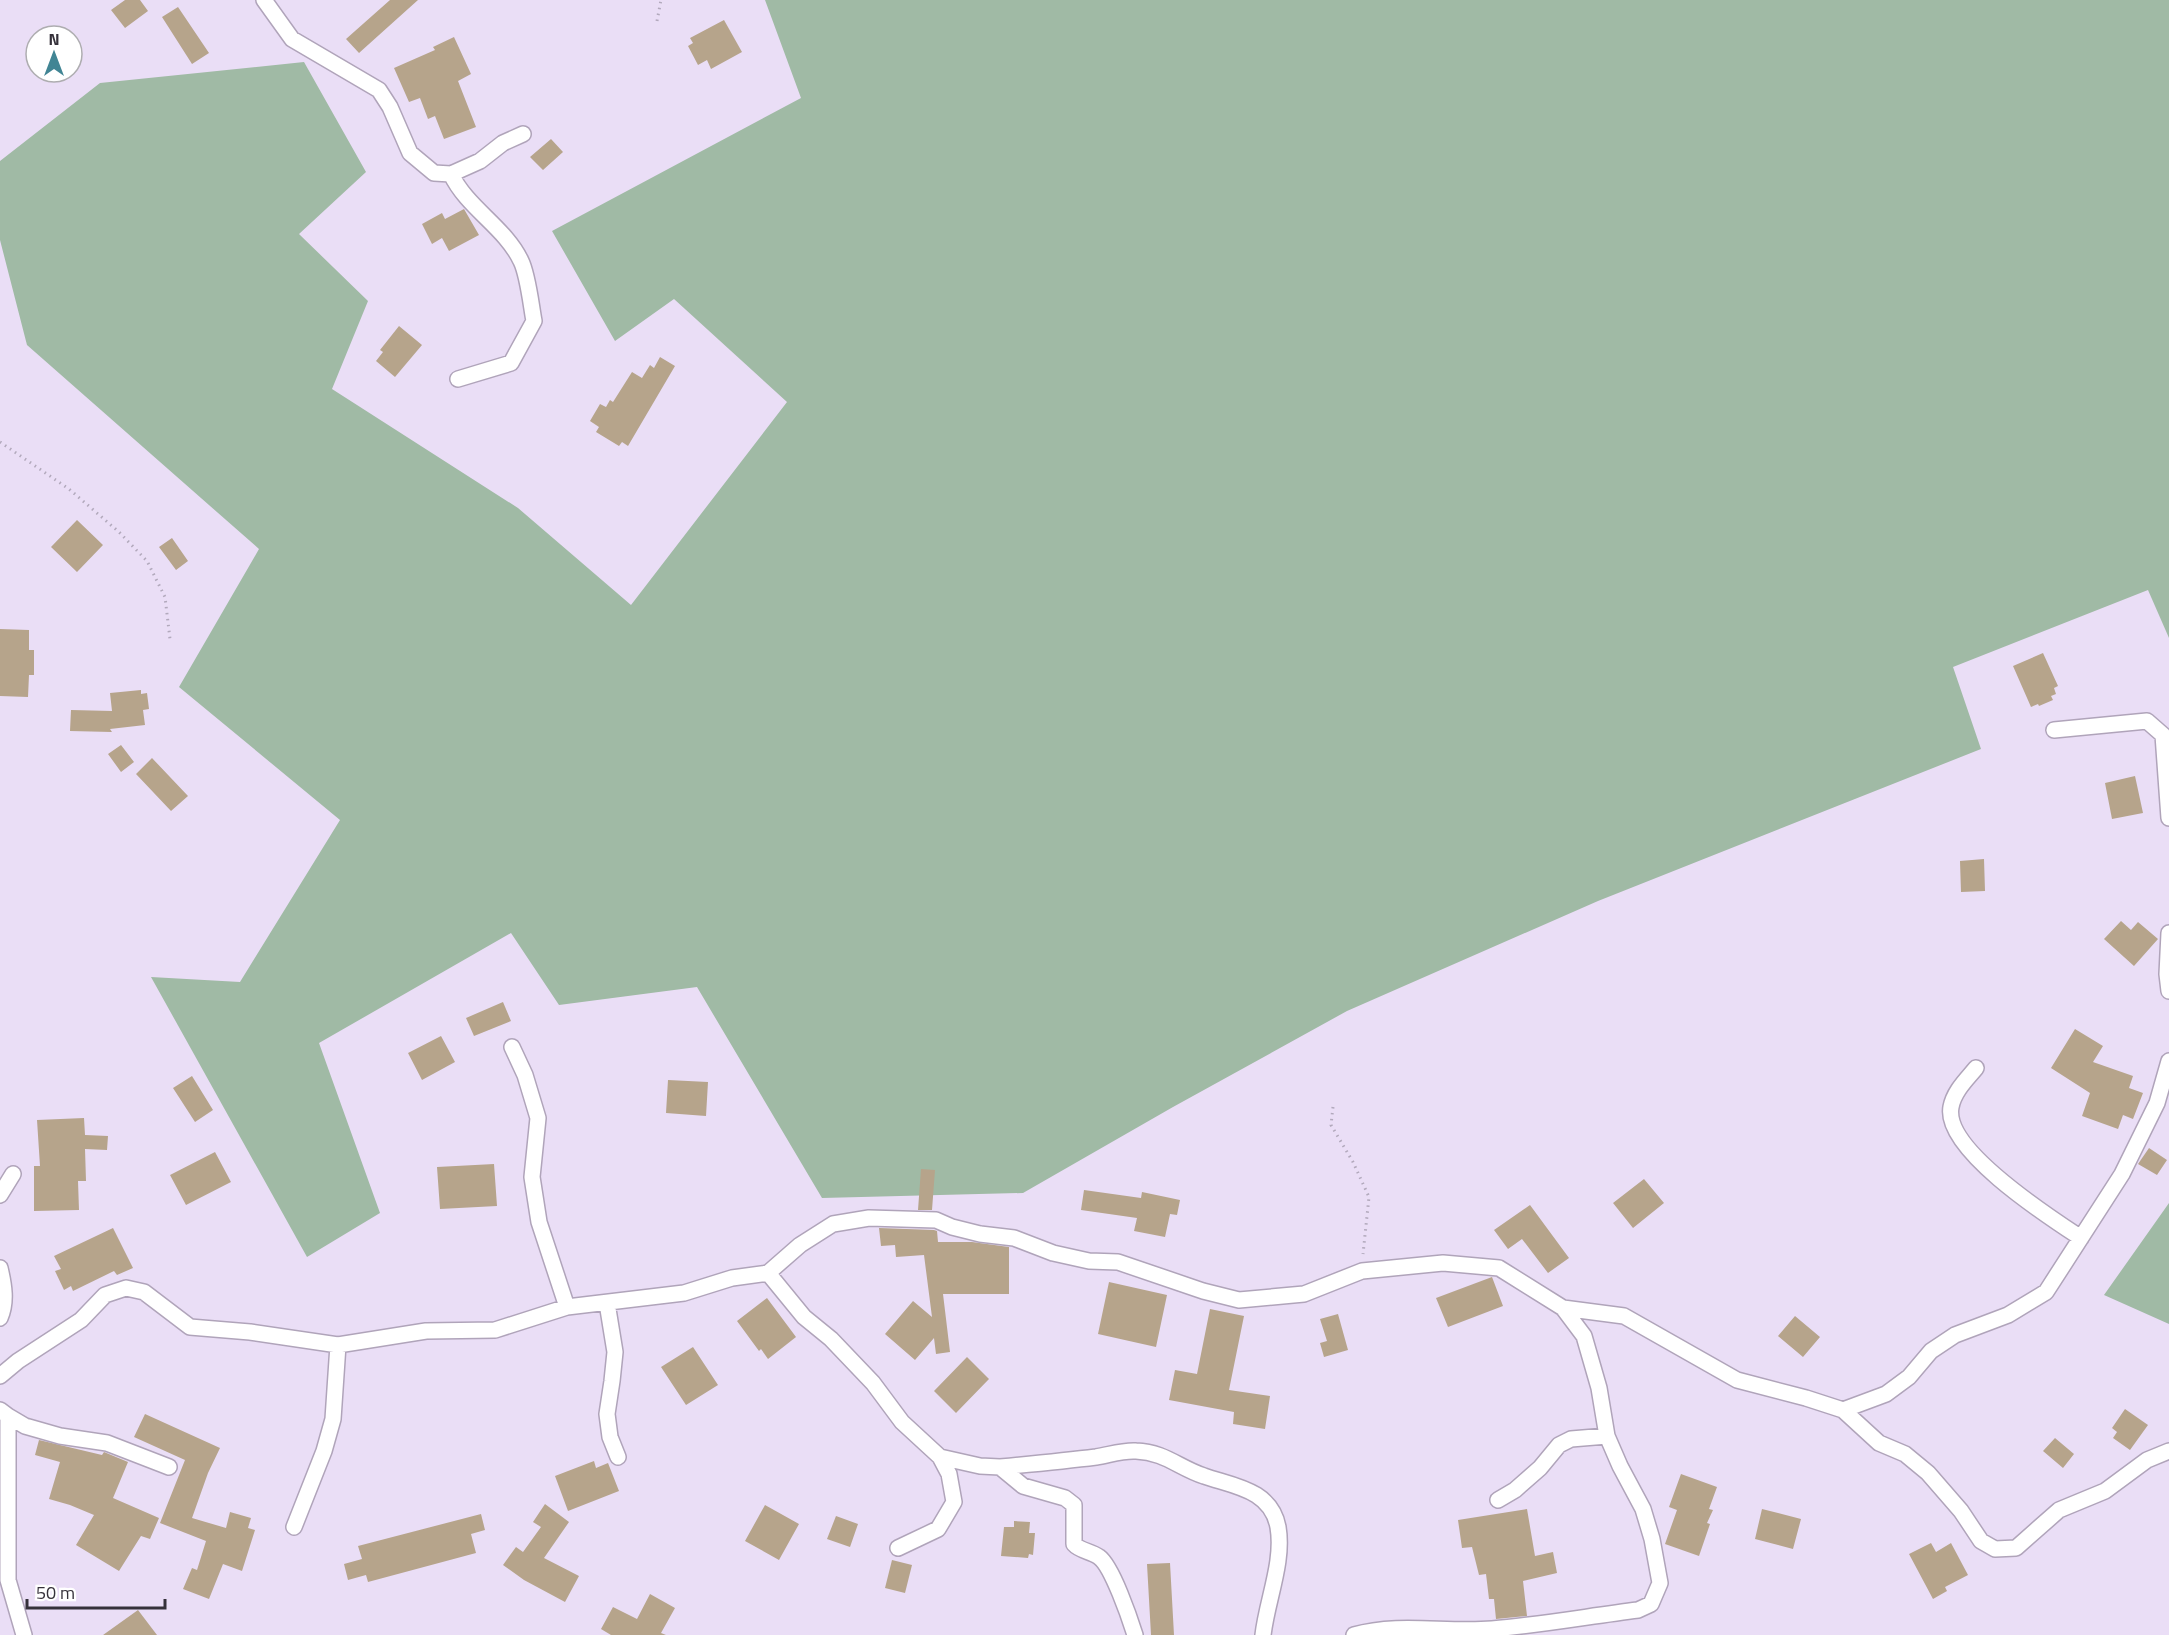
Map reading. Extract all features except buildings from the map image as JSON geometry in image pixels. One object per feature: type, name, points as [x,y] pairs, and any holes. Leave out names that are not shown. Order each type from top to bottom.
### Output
[{"type":"street","points":[[264,0],[292,39],[379,90],[390,107],[410,153],[434,173],[451,174],[480,161],[503,142],[523,134]]},
{"type":"street","points":[[451,174],[458,189],[501,233],[522,262],[534,321],[511,363],[458,379]]},
{"type":"street","points":[[2054,730],[2146,721],[2163,735],[2169,818]]},
{"type":"street","points":[[2169,933],[2167,974],[2169,991]]},
{"type":"street","points":[[512,1047],[525,1075],[538,1118],[532,1177],[539,1222],[567,1307]]},
{"type":"street","points":[[1843,1410],[1886,1394],[1909,1377],[1931,1351],[1955,1335],[2008,1315],[2046,1292],[2122,1174],[2157,1102],[2169,1061]]},
{"type":"street","points":[[1976,1068],[1959,1088],[1951,1107],[1953,1123],[1963,1144],[2022,1198],[2081,1238]]},
{"type":"street","points":[[0,1195],[13,1174]]},
{"type":"street","points":[[0,1376],[18,1361],[81,1320],[105,1295],[126,1288],[144,1292],[190,1327],[250,1332],[338,1345],[426,1331],[495,1330],[567,1307],[684,1293],[732,1278],[768,1273],[800,1245],[833,1224],[869,1218],[936,1220],[952,1227],[981,1234],[1014,1238],[1053,1253],[1089,1261],[1118,1262],[1203,1291],[1239,1300],[1304,1294],[1362,1271],[1443,1263],[1499,1268],[1563,1308],[1584,1336],[1599,1388],[1607,1436],[1643,1509],[1652,1539],[1660,1582],[1650,1604],[1638,1610],[1492,1629],[1454,1631],[1388,1629],[1354,1635]]},
{"type":"street","points":[[0,1268],[5,1286],[3,1312],[0,1318]]},
{"type":"street","points":[[768,1273],[804,1317],[831,1339],[873,1383],[902,1422],[940,1456],[949,1474],[954,1502],[938,1529],[898,1548]]},
{"type":"street","points":[[607,1303],[615,1352],[607,1414],[610,1437],[618,1456]]},
{"type":"street","points":[[1563,1308],[1624,1316],[1737,1380],[1843,1410],[1879,1443],[1905,1454],[1918,1464],[1943,1490],[1981,1541],[1995,1549],[2016,1548],[2060,1510],[2104,1491],[2148,1460],[2169,1451]]},
{"type":"street","points":[[294,1527],[324,1451],[333,1419],[338,1345]]},
{"type":"street","points":[[4,1413],[25,1426],[60,1436],[107,1443],[169,1467]]},
{"type":"street","points":[[4,1413],[8,1580],[24,1635]]},
{"type":"street","points":[[1498,1500],[1515,1490],[1532,1475],[1559,1446],[1571,1439],[1607,1436]]},
{"type":"street","points":[[940,1456],[980,1466],[1000,1467],[1097,1457],[1134,1450],[1156,1453],[1202,1476],[1238,1485],[1256,1495],[1271,1510],[1278,1525],[1279,1546],[1263,1635]]},
{"type":"street","points":[[1000,1467],[1023,1486],[1065,1498],[1074,1505],[1074,1544],[1100,1557],[1125,1605],[1135,1635]]},
{"type":"path","points":[[657,21],[661,0]]},
{"type":"path","points":[[0,442],[69,489],[119,532],[147,561],[165,597],[170,639]]},
{"type":"path","points":[[1333,1107],[1331,1125],[1353,1162],[1369,1197],[1362,1271]]},
{"type":"green space","points":[[765,0],[2169,0],[2169,638],[2148,590],[1953,667],[1981,749],[1598,901],[1347,1011],[1023,1193],[822,1198],[697,987],[559,1005],[511,933],[319,1043],[380,1213],[307,1257],[151,977],[240,982],[340,820],[179,687],[259,549],[27,345],[0,240],[0,161],[100,83],[304,62],[366,172],[299,234],[368,301],[332,389],[518,508],[631,605],[787,402],[674,299],[615,341],[552,231],[801,98]]},
{"type":"green space","points":[[2169,1203],[2169,1324],[2104,1295]]}]
